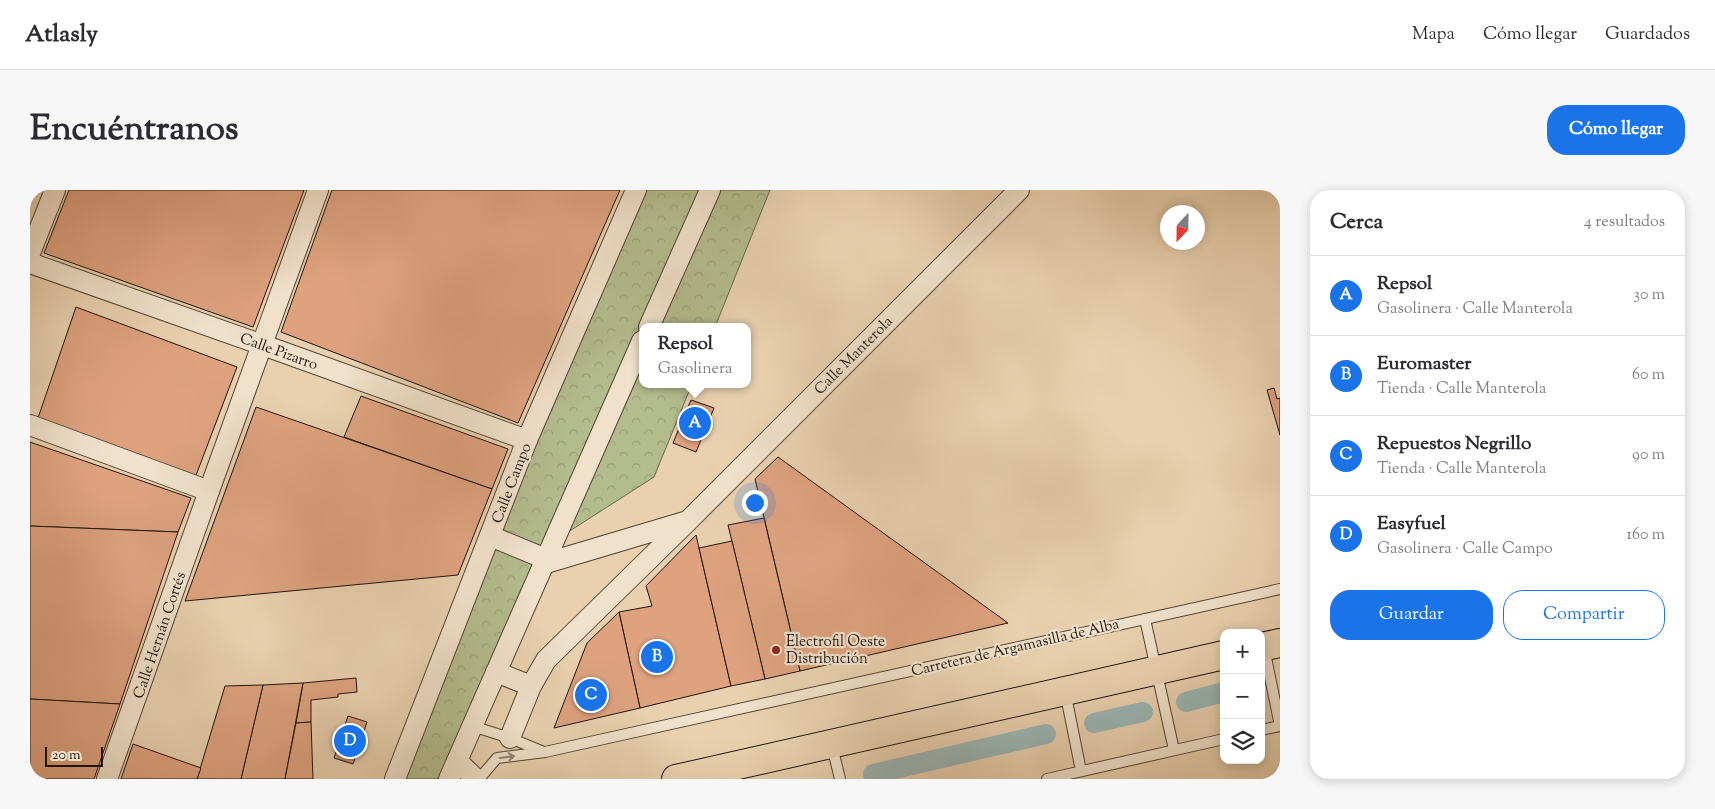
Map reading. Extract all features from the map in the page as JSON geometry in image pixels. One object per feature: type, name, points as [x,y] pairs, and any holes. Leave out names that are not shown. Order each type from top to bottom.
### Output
[{"type":"highway","points":[[676,779],[1220,656]]},
{"type":"street","points":[[30,253],[55,190]]},
{"type":"street","name":"Calle Hernán Cortés","points":[[107,779],[318,190]]},
{"type":"street","name":"Calle Campo","points":[[395,779],[528,440],[636,190]]},
{"type":"street","points":[[651,323],[710,190]]},
{"type":"street","name":"Calle Manterola","points":[[510,738],[531,686],[546,660],[688,521],[1018,190]]},
{"type":"street","name":"Calle Pizarro","points":[[30,263],[528,440]]},
{"type":"street","points":[[453,770],[639,348]]},
{"type":"street","points":[[30,425],[209,491]]},
{"type":"street","name":"Calle Manterola","points":[[544,562],[688,521]]},
{"type":"street","points":[[490,536],[544,562]]},
{"type":"street","points":[[496,672],[531,686]]},
{"type":"street","name":"Carretera de Argamasilla de Alba","points":[[453,770],[478,779]]},
{"type":"lane","name":"Carretera de Argamasilla de Alba","points":[[478,779],[497,758],[545,752],[1280,589]]},
{"type":"lane","points":[[1145,619],[1174,750]]},
{"type":"lane","points":[[1265,729],[1280,726],[1268,645]]},
{"type":"lane","points":[[1065,691],[1081,771]]},
{"type":"lane","points":[[472,726],[545,752]]},
{"type":"lane","points":[[1047,779],[1220,740]]},
{"type":"lane","points":[[831,744],[840,779]]},
{"type":"green space","points":[[636,190],[770,190],[717,323],[639,323],[639,388],[690,388],[654,477],[554,541],[449,779],[395,779]]},
{"type":"building","points":[[69,190],[304,190],[253,327],[44,253]]},
{"type":"building","points":[[332,190],[620,190],[518,423],[281,332]]},
{"type":"building","points":[[76,307],[237,367],[195,478],[38,418]]},
{"type":"building","points":[[1274,388],[1277,399],[1280,398],[1280,435],[1267,390]]},
{"type":"building","points":[[361,396],[508,449],[492,489],[344,437]]},
{"type":"building","points":[[691,400],[714,408],[696,452],[673,443]]},
{"type":"building","points":[[256,407],[492,489],[458,575],[185,601]]},
{"type":"building","points":[[30,442],[191,498],[178,532],[30,526]]},
{"type":"building","points":[[778,457],[1008,623],[800,671],[755,479]]},
{"type":"building","points":[[764,518],[800,671],[765,679],[728,525]]},
{"type":"building","points":[[30,526],[178,532],[120,704],[30,699]]},
{"type":"building","points":[[696,535],[731,686],[640,708],[619,612],[652,606],[646,586]]},
{"type":"building","points":[[732,541],[765,679],[731,686],[699,548]]},
{"type":"building","points":[[619,612],[640,708],[554,728],[587,643]]},
{"type":"building","points":[[356,678],[357,692],[338,694],[338,697],[311,700],[311,722],[296,723],[303,683]]},
{"type":"building","points":[[303,683],[285,779],[241,779],[263,685]]},
{"type":"building","points":[[263,685],[241,779],[197,779],[225,686]]},
{"type":"building","points":[[30,699],[120,704],[94,779],[30,779]]},
{"type":"building","points":[[348,716],[367,722],[353,764],[334,758]]},
{"type":"building","points":[[311,722],[313,779],[285,779],[296,723]]},
{"type":"building","points":[[133,744],[201,768],[197,779],[121,779]]},
{"type":"waterway","points":[[1186,702],[1220,693]]},
{"type":"waterway","points":[[1094,723],[1143,712]]},
{"type":"waterway","points":[[873,774],[1046,734]]},
{"type":"place","name":"Repsol","points":[[695,423]]},
{"type":"place","name":"Electrofil Oeste Distribución","points":[[776,650]]},
{"type":"place","name":"Euromaster","points":[[657,657]]},
{"type":"place","name":"Repuestos Negrillo","points":[[591,695]]},
{"type":"place","name":"Easyfuel","points":[[350,741]]}]
